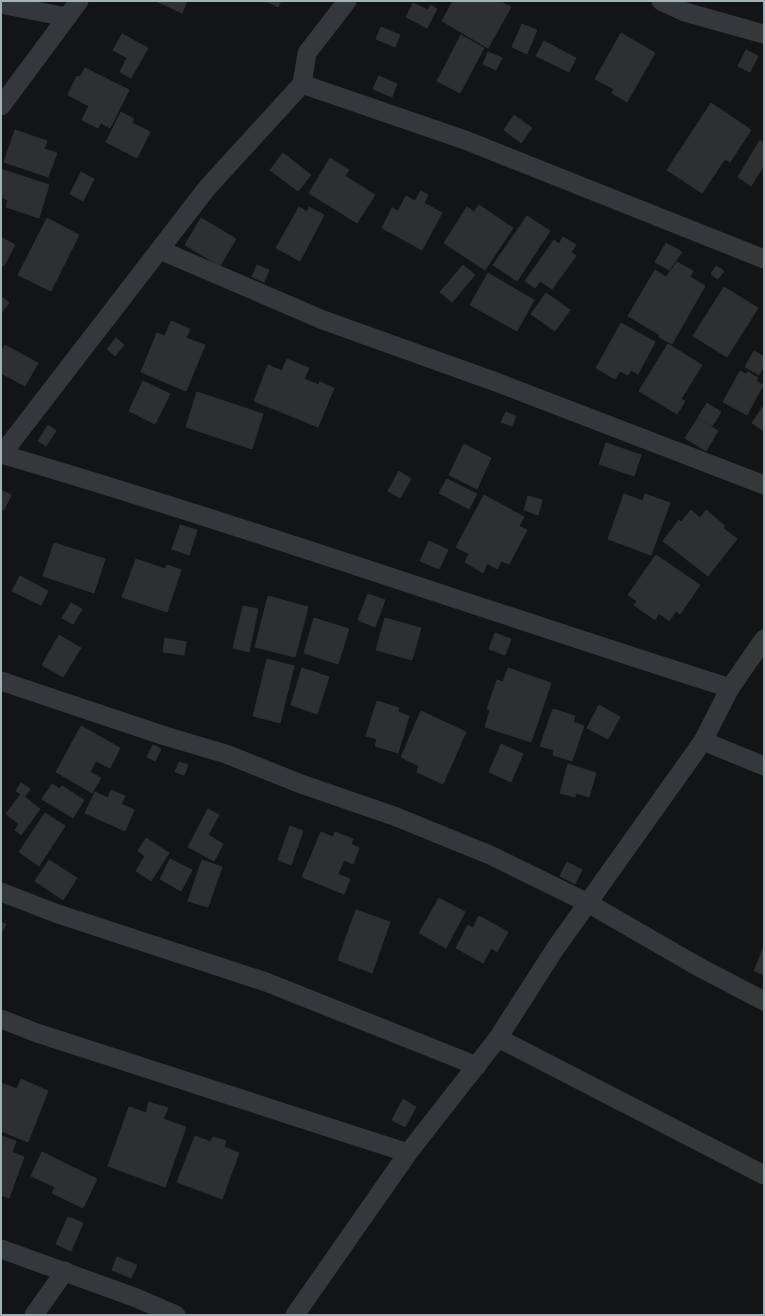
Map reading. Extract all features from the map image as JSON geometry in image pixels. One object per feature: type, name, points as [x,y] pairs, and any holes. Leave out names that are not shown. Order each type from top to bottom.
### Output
[{"type":"street","points":[[1,106],[79,1]]},
{"type":"street","points":[[347,1],[307,53],[302,84],[207,188],[2,454],[127,491],[280,540],[583,641],[730,688]]},
{"type":"street","points":[[661,1],[685,12],[764,34]]},
{"type":"street","points":[[1,4],[66,17]]},
{"type":"street","points":[[302,84],[465,140],[764,259]]},
{"type":"street","points":[[160,250],[323,320],[496,382],[764,484]]},
{"type":"street","points":[[295,1315],[408,1153],[498,1038],[555,949],[703,741],[730,688],[764,639]]},
{"type":"street","points":[[1,681],[165,736],[226,754],[301,784],[394,816],[490,855],[588,903],[697,966],[764,1001]]},
{"type":"street","points":[[703,741],[764,766]]},
{"type":"street","points":[[1,892],[58,914],[266,982],[477,1066]]},
{"type":"street","points":[[1,1019],[45,1036],[408,1153]]},
{"type":"street","points":[[498,1038],[764,1175]]},
{"type":"street","points":[[1,1250],[65,1271],[176,1315]]},
{"type":"street","points":[[34,1315],[65,1271]]},
{"type":"building","points":[[156,1],[187,1],[182,13]]},
{"type":"building","points":[[266,1],[281,1],[278,7]]},
{"type":"building","points":[[453,1],[500,1],[511,7],[488,48],[442,21]]},
{"type":"building","points":[[413,3],[428,10],[431,5],[437,9],[427,28],[406,17]]},
{"type":"building","points":[[522,24],[537,30],[527,54],[512,47]]},
{"type":"building","points":[[381,27],[400,35],[395,47],[376,39]]},
{"type":"building","points":[[621,33],[655,53],[627,102],[612,93],[614,89],[595,79]]},
{"type":"building","points":[[122,34],[148,48],[131,78],[120,72],[127,58],[113,50]]},
{"type":"building","points":[[461,35],[484,48],[460,93],[437,81]]},
{"type":"building","points":[[544,41],[576,58],[569,72],[536,56]]},
{"type":"building","points":[[746,50],[758,56],[750,72],[738,66]]},
{"type":"building","points":[[488,52],[502,58],[496,70],[483,64]]},
{"type":"building","points":[[85,68],[129,90],[110,128],[101,123],[98,128],[82,120],[89,106],[68,95],[77,76],[80,77]]},
{"type":"building","points":[[379,76],[397,84],[392,97],[373,89]]},
{"type":"building","points":[[711,103],[751,130],[730,162],[725,159],[702,193],[667,170]]},
{"type":"building","points":[[121,112],[134,119],[132,123],[150,132],[137,158],[106,142]]},
{"type":"building","points":[[514,115],[532,128],[521,143],[504,130]]},
{"type":"building","points":[[15,130],[47,141],[44,149],[57,153],[48,177],[4,162]]},
{"type":"building","points":[[760,140],[764,143],[764,165],[751,186],[738,177]]},
{"type":"building","points":[[283,153],[311,175],[298,191],[270,170]]},
{"type":"building","points":[[330,158],[349,170],[345,176],[375,195],[357,223],[309,193]]},
{"type":"building","points":[[1,169],[49,185],[39,218],[6,207],[8,200],[1,197]]},
{"type":"building","points":[[81,172],[94,179],[83,201],[70,194]]},
{"type":"building","points":[[421,191],[428,195],[424,203],[442,213],[422,250],[382,228],[392,208],[398,211],[406,196],[415,201]]},
{"type":"building","points":[[479,205],[513,228],[485,270],[444,243],[467,207],[474,212]]},
{"type":"building","points":[[299,207],[307,212],[309,207],[324,215],[300,261],[276,248]]},
{"type":"building","points":[[527,216],[550,231],[517,281],[493,265]]},
{"type":"building","points":[[47,218],[79,235],[51,291],[18,275]]},
{"type":"building","points":[[201,218],[236,239],[220,266],[185,245]]},
{"type":"building","points":[[1,237],[15,245],[4,266],[1,265]]},
{"type":"building","points":[[563,237],[576,245],[571,252],[576,256],[552,289],[540,281],[535,288],[525,281],[554,240],[559,244]]},
{"type":"building","points":[[666,243],[682,252],[669,270],[655,262]]},
{"type":"building","points":[[677,262],[693,271],[690,277],[705,286],[672,344],[628,316],[655,270],[666,277]]},
{"type":"building","points":[[257,265],[269,270],[264,282],[252,277]]},
{"type":"building","points":[[463,265],[475,275],[452,302],[440,292]]},
{"type":"building","points":[[716,266],[724,271],[718,279],[711,274]]},
{"type":"building","points":[[488,273],[534,300],[517,331],[470,305]]},
{"type":"building","points":[[724,287],[758,308],[727,357],[693,336]]},
{"type":"building","points":[[546,293],[570,310],[555,331],[531,314]]},
{"type":"building","points":[[1,296],[9,303],[1,313]]},
{"type":"building","points":[[171,321],[190,329],[186,338],[205,345],[186,391],[141,372],[157,333],[165,336]]},
{"type":"building","points":[[621,323],[655,342],[638,374],[631,370],[628,375],[620,371],[615,379],[596,368]]},
{"type":"building","points":[[116,338],[124,345],[115,356],[107,349]]},
{"type":"building","points":[[668,344],[702,365],[681,399],[685,401],[677,414],[639,391]]},
{"type":"building","points":[[5,345],[38,363],[25,386],[1,373],[1,352]]},
{"type":"building","points":[[754,351],[764,357],[764,365],[759,375],[745,367]]},
{"type":"building","points":[[287,359],[309,368],[304,379],[319,385],[320,382],[334,388],[318,427],[254,401],[268,365],[282,371]]},
{"type":"building","points":[[740,371],[746,374],[748,372],[758,378],[756,381],[763,385],[747,415],[723,402]]},
{"type":"building","points":[[143,381],[170,394],[155,424],[129,411]]},
{"type":"building","points":[[197,392],[263,414],[252,449],[186,427]]},
{"type":"building","points":[[707,403],[721,412],[712,426],[698,417]]},
{"type":"building","points":[[764,405],[764,431],[752,423]]},
{"type":"building","points":[[506,412],[516,416],[512,426],[501,422]]},
{"type":"building","points":[[698,418],[718,431],[706,451],[685,438]]},
{"type":"building","points":[[48,425],[56,431],[46,446],[38,441]]},
{"type":"building","points":[[606,443],[641,455],[634,476],[599,464]]},
{"type":"building","points":[[464,444],[491,458],[477,489],[449,475]]},
{"type":"building","points":[[399,471],[411,479],[400,498],[388,491]]},
{"type":"building","points":[[447,479],[477,494],[469,509],[439,493]]},
{"type":"building","points":[[1,490],[11,495],[4,510],[1,509]]},
{"type":"building","points":[[624,494],[643,501],[645,494],[670,503],[651,555],[608,539]]},
{"type":"building","points":[[484,495],[524,517],[519,526],[527,530],[509,564],[501,561],[497,569],[487,563],[483,573],[465,562],[469,554],[456,547]]},
{"type":"building","points":[[528,496],[542,500],[538,515],[524,510]]},
{"type":"building","points":[[691,510],[700,518],[706,510],[725,526],[723,528],[737,539],[708,576],[663,541],[679,520],[681,522]]},
{"type":"building","points":[[180,525],[197,530],[189,555],[172,549]]},
{"type":"building","points":[[429,541],[448,550],[439,569],[420,561]]},
{"type":"building","points":[[54,543],[105,559],[94,593],[43,576]]},
{"type":"building","points":[[656,555],[700,585],[680,614],[676,611],[669,621],[659,613],[655,620],[634,605],[637,601],[628,595]]},
{"type":"building","points":[[136,559],[165,569],[167,565],[181,570],[167,612],[122,597]]},
{"type":"building","points":[[20,576],[48,591],[41,605],[12,591]]},
{"type":"building","points":[[368,594],[385,600],[375,627],[358,620]]},
{"type":"building","points":[[268,596],[308,607],[295,657],[255,647]]},
{"type":"building","points":[[71,603],[82,609],[73,624],[62,618]]},
{"type":"building","points":[[243,606],[258,609],[249,652],[233,648]]},
{"type":"building","points":[[314,618],[349,629],[338,664],[304,653]]},
{"type":"building","points":[[385,618],[421,628],[412,660],[376,650]]},
{"type":"building","points":[[495,633],[511,639],[505,655],[489,649]]},
{"type":"building","points":[[59,635],[81,648],[63,677],[42,665]]},
{"type":"building","points":[[165,638],[186,642],[184,655],[163,652]]},
{"type":"building","points":[[267,659],[294,666],[280,723],[253,716]]},
{"type":"building","points":[[302,668],[329,677],[317,714],[291,705]]},
{"type":"building","points":[[508,668],[551,683],[531,742],[485,727],[490,710],[487,709],[497,680],[503,682]]},
{"type":"building","points":[[377,701],[399,708],[398,712],[409,716],[398,753],[375,746],[377,739],[366,736]]},
{"type":"building","points":[[599,705],[620,717],[608,739],[587,728]]},
{"type":"building","points":[[553,709],[575,716],[573,722],[584,726],[572,761],[553,755],[554,750],[540,746]]},
{"type":"building","points":[[421,711],[466,732],[443,784],[417,772],[419,766],[401,757]]},
{"type":"building","points":[[81,726],[120,748],[110,768],[96,761],[90,772],[101,778],[92,793],[56,772]]},
{"type":"building","points":[[501,744],[523,754],[511,782],[489,772]]},
{"type":"building","points":[[153,745],[161,749],[155,761],[147,757]]},
{"type":"building","points":[[179,762],[188,765],[184,775],[175,772]]},
{"type":"building","points":[[568,764],[596,773],[589,797],[576,793],[575,797],[560,793]]},
{"type":"building","points":[[21,783],[30,789],[25,796],[16,791]]},
{"type":"building","points":[[52,784],[60,789],[62,786],[84,800],[73,818],[42,799]]},
{"type":"building","points":[[111,790],[125,796],[121,804],[134,810],[125,831],[85,813],[95,792],[108,798]]},
{"type":"building","points":[[21,794],[40,809],[21,835],[15,830],[19,824],[6,814]]},
{"type":"building","points":[[208,809],[219,815],[208,835],[223,844],[214,861],[188,847]]},
{"type":"building","points":[[45,813],[65,826],[39,866],[19,852]]},
{"type":"building","points":[[290,826],[303,831],[291,865],[278,860]]},
{"type":"building","points":[[321,832],[333,837],[335,832],[353,839],[351,844],[359,848],[353,864],[344,860],[338,874],[350,879],[344,894],[302,877]]},
{"type":"building","points":[[146,838],[169,853],[151,881],[136,871],[145,856],[138,851]]},
{"type":"building","points":[[170,859],[192,870],[181,891],[160,879]]},
{"type":"building","points":[[49,860],[77,878],[63,900],[35,881]]},
{"type":"building","points":[[202,860],[222,867],[208,907],[188,901]]},
{"type":"building","points":[[567,862],[582,870],[575,884],[560,876]]},
{"type":"building","points":[[439,898],[465,912],[446,948],[419,933]]},
{"type":"building","points":[[356,910],[390,922],[372,973],[338,960]]},
{"type":"building","points":[[479,916],[508,932],[497,952],[491,948],[483,963],[456,948],[468,925],[473,928]]},
{"type":"building","points":[[1,922],[6,924],[1,934]]},
{"type":"building","points":[[764,946],[764,975],[754,971]]},
{"type":"building","points":[[21,1079],[48,1091],[28,1142],[1,1131],[1,1083],[17,1089]]},
{"type":"building","points":[[403,1099],[416,1107],[405,1127],[392,1120]]},
{"type":"building","points":[[149,1102],[168,1108],[163,1119],[186,1127],[165,1187],[108,1166],[129,1107],[146,1113]]},
{"type":"building","points":[[1,1136],[16,1141],[12,1152],[24,1157],[9,1198],[1,1195]]},
{"type":"building","points":[[195,1136],[211,1142],[213,1137],[226,1141],[224,1147],[239,1153],[222,1199],[177,1182]]},
{"type":"building","points":[[42,1152],[97,1179],[83,1208],[52,1193],[55,1187],[31,1176]]},
{"type":"building","points":[[68,1217],[83,1223],[71,1251],[56,1244]]},
{"type":"building","points":[[117,1257],[137,1265],[131,1278],[112,1270]]}]
